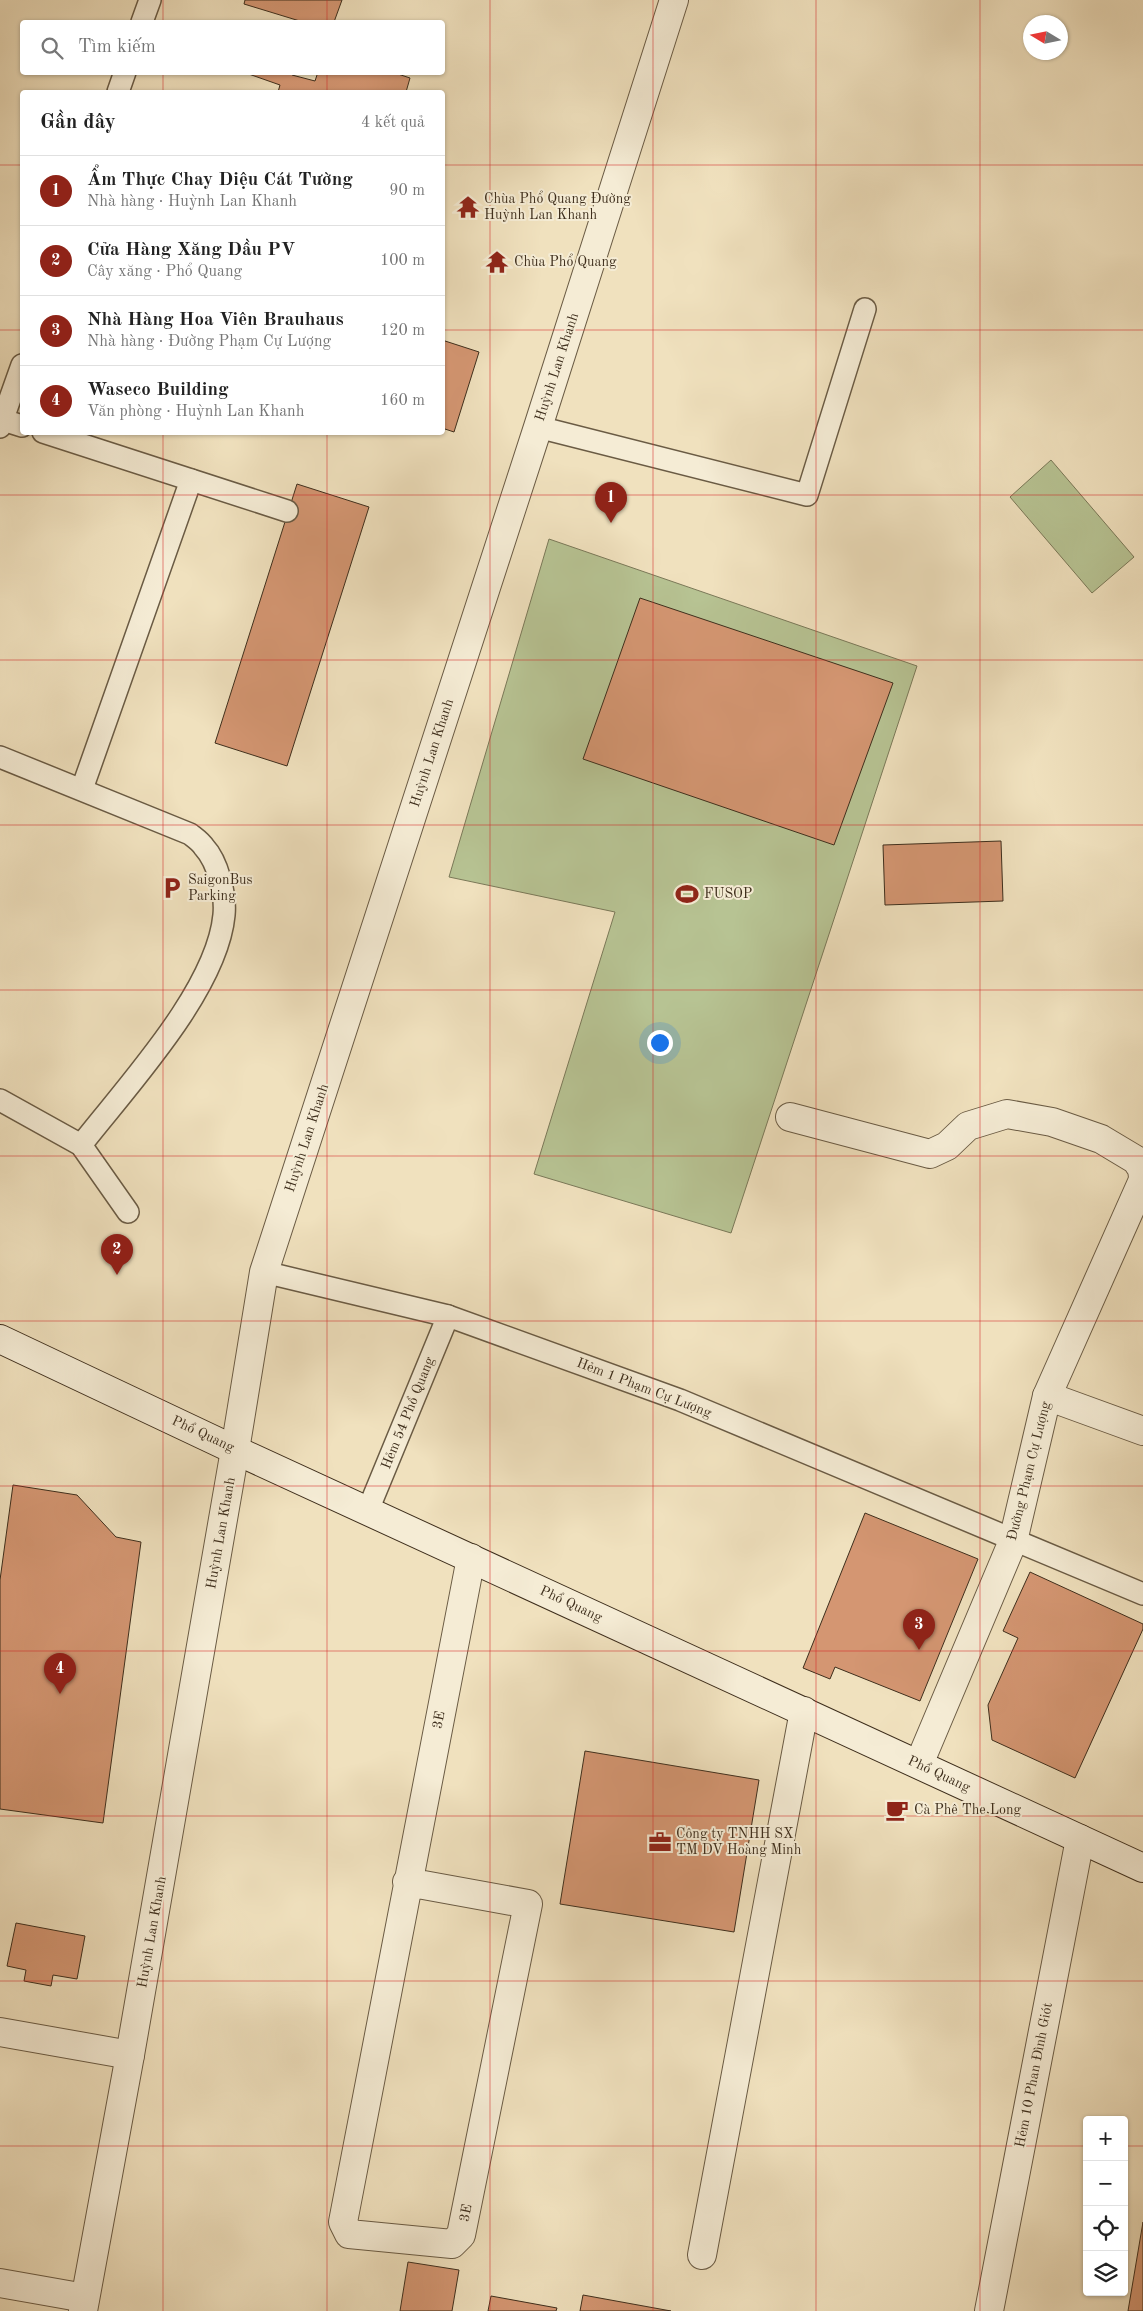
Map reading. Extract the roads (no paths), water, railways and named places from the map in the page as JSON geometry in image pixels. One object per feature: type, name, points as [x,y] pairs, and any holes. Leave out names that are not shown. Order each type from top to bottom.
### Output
[{"type":"street","name":"Huỳnh Lan Khanh","points":[[84,2305],[130,2056],[264,1272],[538,427],[674,0]]},
{"type":"street","name":"Đường Phạm Cự Lượng","points":[[790,1117],[930,1154],[947,1146],[968,1126],[1007,1114],[1052,1122],[1101,1140],[1136,1160],[1142,1168],[1143,1179],[1046,1396],[1013,1541],[919,1764]]},
{"type":"street","name":"Phổ Quang","points":[[0,1338],[235,1450],[1143,1868]]},
{"type":"street","points":[[1046,1396],[1143,1432]]},
{"type":"street","name":"3E","points":[[407,1882],[528,1904],[461,2235],[452,2244],[349,2234],[343,2222],[407,1882],[470,1558]]},
{"type":"street","points":[[702,2255],[804,1711]]},
{"type":"street","name":"Hẻm 10 Phan Đình Giót","points":[[989,2311],[1080,1839]]},
{"type":"street","points":[[0,2032],[130,2056]]},
{"type":"street","points":[[0,2282],[84,2305]]},
{"type":"lane","points":[[143,20],[150,0]]},
{"type":"lane","points":[[119,90],[124,75]]},
{"type":"lane","points":[[538,427],[807,495],[865,309]]},
{"type":"lane","points":[[8,424],[7,383],[20,367]]},
{"type":"lane","points":[[52,435],[287,512]]},
{"type":"lane","points":[[82,789],[191,480]]},
{"type":"lane","points":[[0,757],[190,834],[205,847],[220,875],[224,914],[214,957],[197,989],[161,1043],[81,1145]]},
{"type":"lane","points":[[0,1100],[81,1145],[128,1212]]},
{"type":"lane","name":"Hẻm 1 Phạm Cự Lượng","points":[[264,1272],[448,1316],[680,1400],[1143,1594]]},
{"type":"lane","name":"Hẻm 54 Phổ Quang","points":[[368,1510],[448,1316]]},
{"type":"place","name":"Chùa Phổ Quang Đường Huỳnh Lan Khanh","points":[[468,207]]},
{"type":"place","name":"Chùa Phổ Quang","points":[[497,262]]},
{"type":"place","name":"Ẩm Thực Chay Diệu Cát Tường","points":[[611,523]]},
{"type":"place","name":"SaigonBus Parking","points":[[172,888]]},
{"type":"place","name":"FUSOP","points":[[687,894]]},
{"type":"place","name":"Cửa Hàng Xăng Dầu PV","points":[[117,1275]]},
{"type":"place","name":"Nhà Hàng Hoa Viên Brauhaus","points":[[919,1650]]},
{"type":"place","name":"Waseco Building","points":[[60,1694]]},
{"type":"place","name":"Cà Phê The Long","points":[[897,1810]]},
{"type":"place","name":"Công ty TNHH SX TM DV Hoàng Minh","points":[[660,1842]]}]
